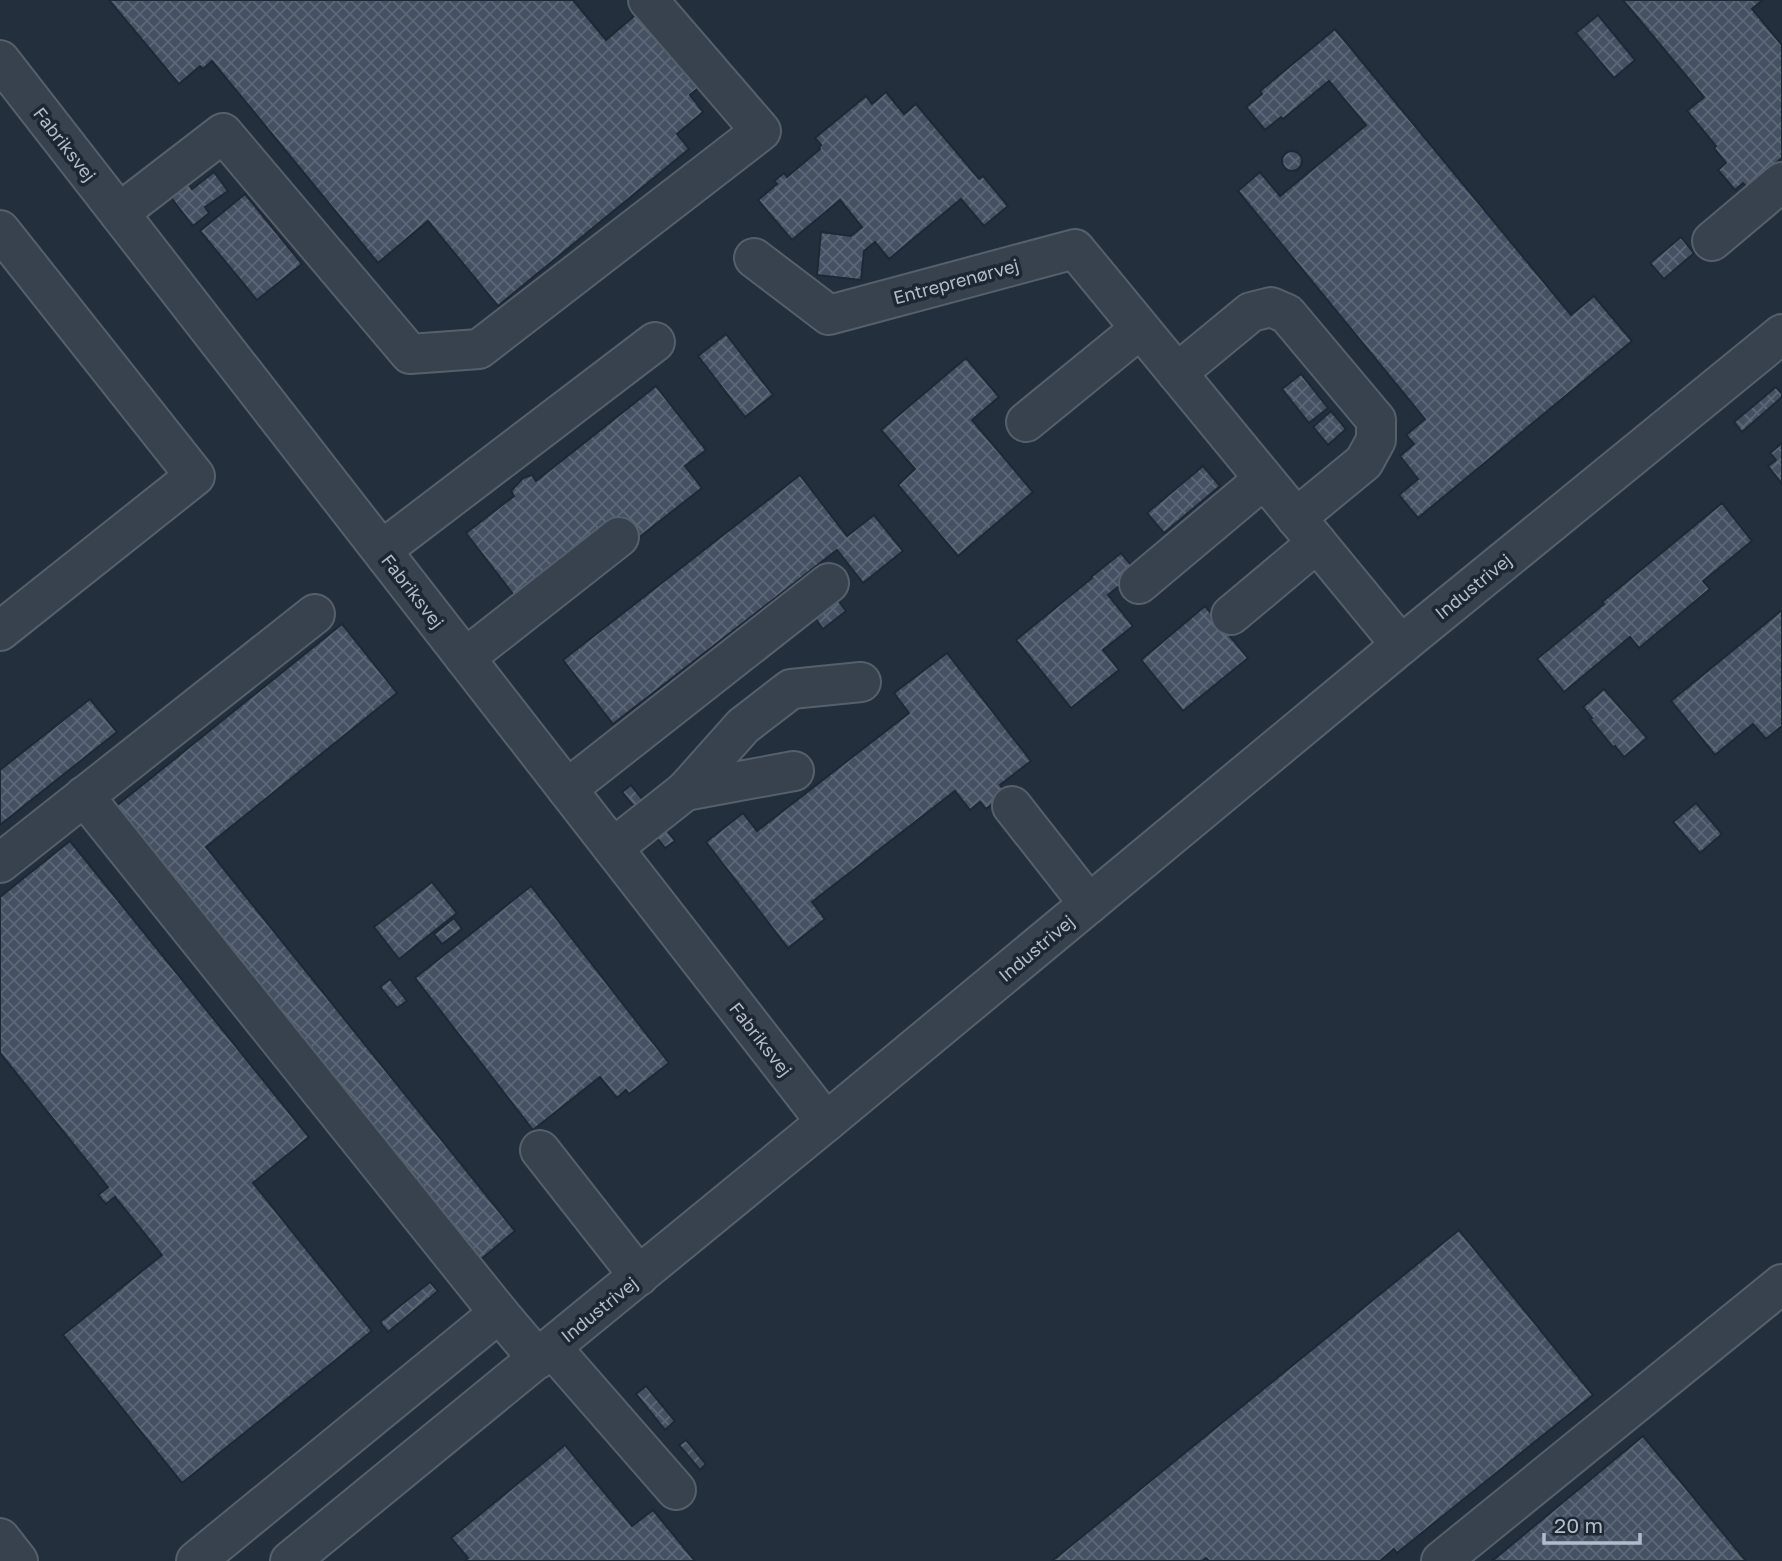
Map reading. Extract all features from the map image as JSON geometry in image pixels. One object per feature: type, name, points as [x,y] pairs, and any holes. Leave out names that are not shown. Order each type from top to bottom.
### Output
[{"type":"street","points":[[119,213],[223,133],[411,354],[479,349],[761,131],[648,0]]},
{"type":"street","name":"Fabriksvej","points":[[0,60],[826,1122]]},
{"type":"street","points":[[1712,241],[1782,182]]},
{"type":"street","points":[[0,230],[195,476],[0,631]]},
{"type":"street","name":"Entreprenørvej","points":[[754,258],[829,315],[1075,249],[1401,645]]},
{"type":"street","points":[[1177,373],[1251,312],[1271,307],[1287,314],[1376,420],[1376,440],[1364,462],[1307,531],[1231,615]]},
{"type":"street","points":[[1026,422],[1140,329]]},
{"type":"street","name":"Industrivej","points":[[290,1561],[1782,334]]},
{"type":"street","points":[[382,550],[655,342]]},
{"type":"street","points":[[1139,584],[1264,479]]},
{"type":"street","points":[[465,658],[619,537]]},
{"type":"street","points":[[567,789],[830,583]]},
{"type":"street","points":[[0,863],[315,614]]},
{"type":"street","points":[[613,848],[685,791],[743,726],[791,689],[861,682]]},
{"type":"street","points":[[685,791],[794,771]]},
{"type":"street","points":[[84,796],[499,1313],[545,1353],[676,1490]]},
{"type":"street","points":[[1012,806],[1089,904]]},
{"type":"street","points":[[540,1150],[639,1276]]},
{"type":"street","points":[[1441,1561],[1782,1284]]},
{"type":"street","points":[[196,1561],[499,1313]]},
{"type":"street","points":[[0,1538],[18,1561]]},
{"type":"building","points":[[109,0],[573,0],[606,40],[640,11],[701,86],[690,95],[703,112],[677,134],[689,149],[498,306],[428,221],[378,263],[212,61],[203,69],[200,66],[179,84]]},
{"type":"building","points":[[1623,0],[1763,0],[1752,9],[1782,45],[1782,158],[1747,187],[1743,183],[1735,190],[1718,170],[1726,163],[1714,148],[1716,146],[1687,111],[1704,97]]},
{"type":"building","points":[[1598,15],[1635,60],[1614,78],[1576,33]]},
{"type":"building","points":[[1335,29],[1571,315],[1594,296],[1632,341],[1418,518],[1399,495],[1418,479],[1400,456],[1414,444],[1406,435],[1425,419],[1238,191],[1260,172],[1280,196],[1366,125],[1329,81],[1283,119],[1281,117],[1265,130],[1246,107],[1262,94],[1260,91]]},
{"type":"building","points":[[886,92],[904,114],[916,104],[979,179],[983,176],[1008,206],[984,226],[961,199],[889,259],[875,242],[864,251],[861,280],[817,275],[821,232],[851,236],[862,227],[840,200],[792,240],[758,200],[777,184],[774,181],[784,173],[787,177],[820,149],[821,145],[815,138],[866,96],[872,104]]},
{"type":"building","points":[[1292,151],[1299,154],[1302,161],[1299,168],[1292,171],[1285,168],[1282,161],[1285,154]]},
{"type":"building","points":[[214,172],[228,191],[205,207],[209,213],[193,226],[169,195],[187,182],[192,189]]},
{"type":"building","points":[[245,194],[302,264],[257,300],[200,231]]},
{"type":"building","points":[[1681,237],[1694,253],[1664,279],[1650,263]]},
{"type":"building","points":[[726,334],[773,395],[745,417],[698,356]]},
{"type":"building","points":[[966,358],[999,397],[972,420],[1033,492],[958,556],[898,485],[915,469],[881,430]]},
{"type":"building","points":[[1301,374],[1328,408],[1309,423],[1282,389]]},
{"type":"building","points":[[656,386],[706,450],[685,466],[702,488],[637,539],[620,517],[516,598],[466,533],[514,496],[511,491],[523,478],[532,475],[536,481]]},
{"type":"building","points":[[1776,387],[1782,397],[1742,432],[1734,422]]},
{"type":"building","points":[[1331,411],[1346,429],[1328,445],[1313,427]]},
{"type":"building","points":[[1782,443],[1782,484],[1768,466],[1776,460],[1770,453]]},
{"type":"building","points":[[1203,466],[1220,486],[1164,533],[1147,513]]},
{"type":"building","points":[[800,475],[847,536],[874,515],[903,551],[863,583],[837,550],[613,724],[563,660]]},
{"type":"building","points":[[1722,503],[1752,541],[1703,581],[1710,589],[1639,648],[1630,637],[1564,692],[1537,659]]},
{"type":"building","points":[[1121,553],[1137,572],[1108,595],[1133,626],[1103,650],[1119,670],[1071,708],[1016,640]]},
{"type":"building","points":[[831,591],[846,611],[823,629],[808,608]]},
{"type":"building","points":[[1205,606],[1248,658],[1183,711],[1141,660]]},
{"type":"building","points":[[1782,610],[1782,726],[1766,739],[1753,724],[1715,755],[1671,701]]},
{"type":"building","points":[[342,624],[397,693],[206,847],[515,1231],[480,1260],[115,807]]},
{"type":"building","points":[[947,653],[1031,761],[1000,785],[1006,793],[986,809],[980,802],[970,810],[955,791],[812,902],[825,919],[788,948],[706,842],[743,813],[757,831],[909,713],[894,693]]},
{"type":"building","points":[[1604,689],[1647,738],[1624,757],[1590,719],[1592,718],[1583,707]]},
{"type":"building","points":[[90,699],[117,732],[0,825],[0,770]]},
{"type":"building","points":[[631,785],[644,801],[635,808],[622,792]]},
{"type":"building","points":[[1696,803],[1722,834],[1700,853],[1673,822]]},
{"type":"building","points":[[662,824],[675,841],[665,848],[652,832]]},
{"type":"building","points":[[70,841],[309,1137],[253,1183],[372,1331],[182,1483],[63,1335],[162,1255],[115,1197],[106,1204],[98,1195],[108,1187],[0,1053],[0,897]]},
{"type":"building","points":[[432,882],[457,913],[399,959],[374,927]]},
{"type":"building","points":[[531,886],[669,1063],[629,1094],[626,1090],[617,1098],[600,1077],[533,1130],[415,978]]},
{"type":"building","points":[[454,918],[462,929],[442,944],[434,934]]},
{"type":"building","points":[[390,979],[407,1001],[397,1008],[380,987]]},
{"type":"building","points":[[1459,1230],[1593,1395],[1397,1553],[1394,1549],[1380,1561],[1209,1561],[1206,1558],[1202,1561],[1052,1561]]},
{"type":"building","points":[[430,1282],[438,1291],[388,1332],[380,1322]]},
{"type":"building","points":[[646,1386],[675,1421],[665,1430],[636,1394]]},
{"type":"building","points":[[1643,1436],[1746,1561],[1492,1561]]},
{"type":"building","points":[[686,1440],[706,1464],[700,1470],[679,1445]]},
{"type":"building","points":[[565,1445],[632,1526],[653,1510],[695,1561],[465,1561],[468,1558],[451,1538]]}]
